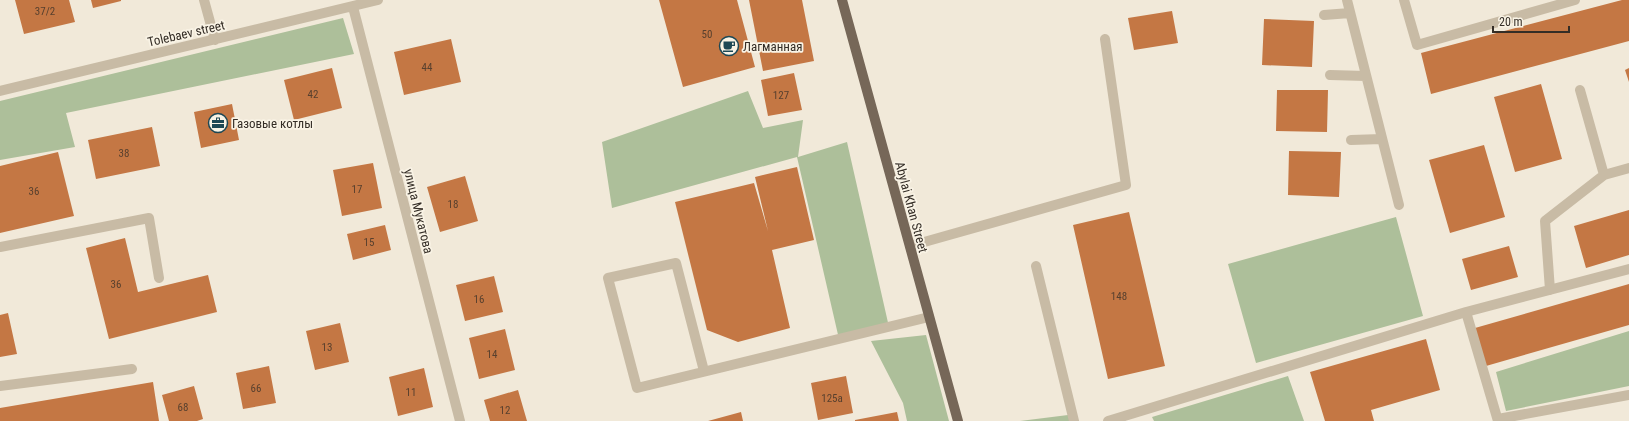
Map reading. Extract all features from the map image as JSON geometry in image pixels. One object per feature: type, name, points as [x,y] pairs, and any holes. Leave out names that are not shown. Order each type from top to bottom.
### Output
[{"type":"main road","name":"Abylai Khan Street","points":[[842,0],[958,421]]},
{"type":"street","points":[[204,0],[215,40]]},
{"type":"street","name":"Tolebaev street","points":[[0,90],[378,0]]},
{"type":"street","points":[[1347,0],[1399,205]]},
{"type":"street","points":[[1404,0],[1417,45],[1575,0]]},
{"type":"street","name":"улица Мукатова","points":[[353,7],[460,421]]},
{"type":"street","points":[[1324,15],[1350,13]]},
{"type":"street","points":[[910,246],[1126,186],[1105,38]]},
{"type":"street","points":[[1330,76],[1366,76]]},
{"type":"street","points":[[1580,90],[1604,175]]},
{"type":"street","points":[[1351,140],[1382,139]]},
{"type":"street","points":[[1550,290],[1545,221],[1604,175],[1629,168]]},
{"type":"street","points":[[0,247],[149,218],[159,278]]},
{"type":"street","points":[[704,372],[676,263],[608,278],[637,388],[704,372],[929,317]]},
{"type":"street","points":[[1036,266],[1074,421]]},
{"type":"street","points":[[1108,421],[1466,312],[1629,269]]},
{"type":"street","points":[[1466,312],[1498,420],[1629,395]]},
{"type":"street","points":[[0,386],[132,369]]},
{"type":"green space","points":[[343,18],[354,54],[66,113],[75,147],[0,160],[0,101]]},
{"type":"green space","points":[[748,91],[763,128],[803,120],[798,157],[847,142],[889,327],[839,339],[797,157],[612,208],[602,142]]},
{"type":"green space","points":[[1396,217],[1423,316],[1256,363],[1228,264]]},
{"type":"green space","points":[[1629,331],[1629,386],[1506,411],[1496,372]]},
{"type":"green space","points":[[926,335],[949,421],[907,421],[903,403],[871,341]]},
{"type":"green space","points":[[1288,376],[1304,421],[1154,421],[1152,417]]},
{"type":"green space","points":[[1068,415],[1070,421],[1020,421]]},
{"type":"building","points":[[15,0],[69,0],[75,22],[24,34]]},
{"type":"building","points":[[91,0],[121,0],[121,1],[93,8]]},
{"type":"building","points":[[659,0],[737,0],[755,67],[683,87]]},
{"type":"building","points":[[749,0],[802,0],[814,61],[763,71]]},
{"type":"building","points":[[1622,0],[1629,0],[1629,41],[1431,94],[1421,53]]},
{"type":"building","points":[[1172,11],[1178,43],[1134,50],[1128,18]]},
{"type":"building","points":[[1264,19],[1314,21],[1312,67],[1262,65]]},
{"type":"building","points":[[451,39],[461,82],[404,95],[394,52]]},
{"type":"building","points":[[332,68],[342,108],[294,120],[284,80]]},
{"type":"building","points":[[1629,68],[1629,82],[1625,70]]},
{"type":"building","points":[[794,73],[802,110],[768,116],[761,80]]},
{"type":"building","points":[[1541,84],[1562,159],[1515,172],[1494,97]]},
{"type":"building","points":[[1277,90],[1328,90],[1327,132],[1276,131]]},
{"type":"building","points":[[232,104],[239,140],[201,148],[194,112]]},
{"type":"building","points":[[152,127],[160,166],[96,179],[88,140]]},
{"type":"building","points":[[1484,145],[1505,217],[1450,233],[1429,160]]},
{"type":"building","points":[[1289,151],[1341,152],[1339,197],[1288,195]]},
{"type":"building","points":[[58,152],[74,216],[0,233],[0,166]]},
{"type":"building","points":[[373,163],[382,208],[342,216],[333,170]]},
{"type":"building","points":[[797,167],[814,240],[772,250],[790,328],[738,342],[707,330],[675,202],[754,183],[768,231],[755,177]]},
{"type":"building","points":[[465,176],[478,221],[440,232],[427,187]]},
{"type":"building","points":[[1629,210],[1629,255],[1586,268],[1574,226]]},
{"type":"building","points":[[1129,212],[1165,366],[1108,379],[1073,225]]},
{"type":"building","points":[[385,225],[391,250],[353,260],[347,234]]},
{"type":"building","points":[[125,238],[138,292],[208,275],[217,312],[109,339],[86,248]]},
{"type":"building","points":[[1509,246],[1518,277],[1471,290],[1462,259]]},
{"type":"building","points":[[494,276],[503,312],[465,321],[456,285]]},
{"type":"building","points":[[1629,284],[1629,325],[1486,366],[1475,328]]},
{"type":"building","points":[[8,313],[17,354],[0,357],[0,315]]},
{"type":"building","points":[[340,323],[349,362],[315,370],[306,331]]},
{"type":"building","points":[[505,329],[515,370],[479,379],[469,338]]},
{"type":"building","points":[[1426,339],[1440,390],[1371,410],[1374,421],[1325,421],[1310,372]]},
{"type":"building","points":[[269,366],[276,403],[243,409],[236,373]]},
{"type":"building","points":[[424,368],[433,407],[398,416],[389,377]]},
{"type":"building","points":[[846,376],[853,413],[818,420],[811,383]]},
{"type":"building","points":[[153,382],[159,421],[0,421],[0,408]]},
{"type":"building","points":[[194,386],[203,419],[197,421],[169,421],[162,395]]},
{"type":"building","points":[[518,390],[527,421],[490,421],[484,400]]},
{"type":"building","points":[[741,412],[743,421],[708,421]]},
{"type":"building","points":[[897,412],[899,421],[855,421],[855,420]]},
{"type":"place","name":"Лагманная","points":[[729,46]]},
{"type":"place","name":"Газовые котлы","points":[[218,123]]}]
